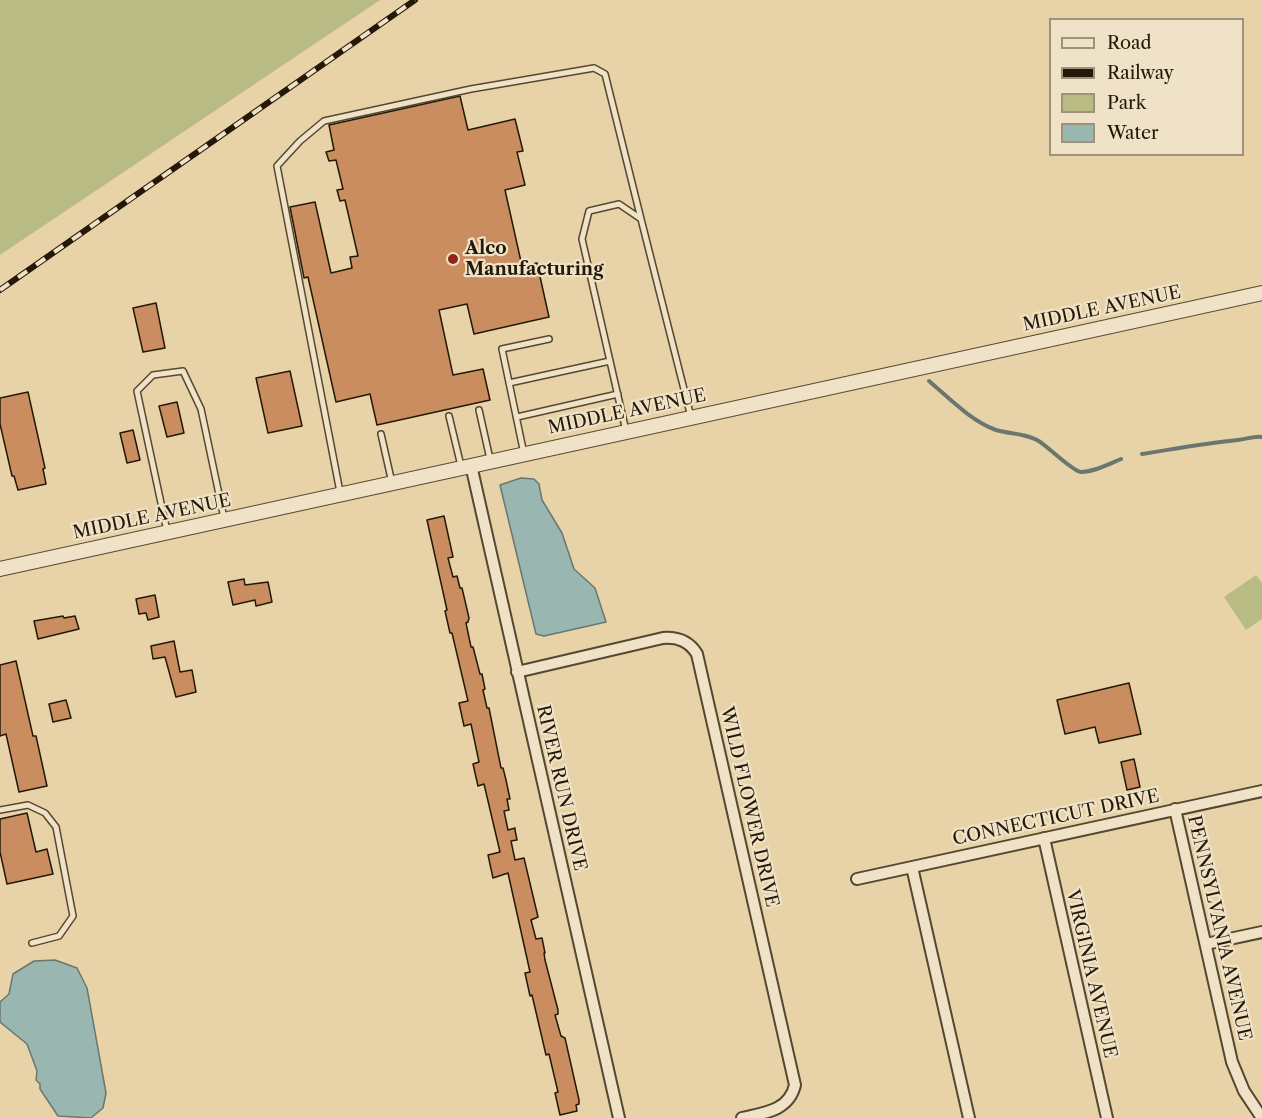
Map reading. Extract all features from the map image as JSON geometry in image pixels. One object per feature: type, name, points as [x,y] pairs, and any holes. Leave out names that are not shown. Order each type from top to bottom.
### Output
[{"type":"street","name":"MIDDLE AVENUE","points":[[0,569],[1262,293]]},
{"type":"street","name":"RIVER RUN DRIVE","points":[[466,466],[517,672],[619,1118]]},
{"type":"street","name":"WILD FLOWER DRIVE","points":[[517,672],[663,638],[685,642],[697,654],[795,1085],[788,1101],[778,1109],[742,1118]]},
{"type":"street","name":"CONNECTICUT DRIVE","points":[[857,879],[1262,791]]},
{"type":"street","name":"PENNSYLVANIA AVENUE","points":[[1175,809],[1232,1062],[1244,1091],[1262,1118]]},
{"type":"street","name":"VIRGINIA AVENUE","points":[[1044,838],[1107,1118]]},
{"type":"street","points":[[912,867],[969,1118]]},
{"type":"street","points":[[1206,944],[1262,932]]},
{"type":"lane","points":[[340,494],[277,166],[300,141],[324,121],[471,89],[594,68],[605,74],[691,417]]},
{"type":"lane","points":[[626,431],[582,239],[589,211],[619,204],[641,219]]},
{"type":"lane","points":[[524,454],[502,349],[549,339]]},
{"type":"lane","points":[[509,383],[610,361]]},
{"type":"lane","points":[[167,532],[136,391],[153,375],[183,371],[201,409],[225,520]]},
{"type":"lane","points":[[517,417],[618,394]]},
{"type":"lane","points":[[479,410],[490,461]]},
{"type":"lane","points":[[449,416],[466,466]]},
{"type":"lane","points":[[381,435],[392,483]]},
{"type":"lane","points":[[0,810],[28,805],[45,813],[56,827],[73,916],[59,936],[32,943]]},
{"type":"green space","points":[[0,0],[380,0],[0,255]]},
{"type":"green space","points":[[1256,575],[1262,583],[1262,619],[1246,630],[1224,597]]},
{"type":"water","points":[[521,478],[534,479],[539,484],[542,500],[562,533],[574,569],[595,588],[606,622],[544,636],[536,634],[500,485]]},
{"type":"water","points":[[55,960],[77,968],[87,988],[106,1093],[103,1108],[91,1118],[58,1116],[36,1080],[37,1071],[27,1044],[0,1022],[0,1002],[9,994],[13,974],[34,961]]},
{"type":"building","name":"Alco Manufacturing","points":[[460,96],[468,130],[515,119],[523,151],[517,152],[525,185],[505,190],[522,266],[537,263],[549,317],[474,334],[467,304],[439,310],[453,375],[483,369],[490,400],[377,425],[370,394],[336,402],[308,277],[304,278],[290,207],[315,202],[331,273],[352,268],[350,257],[358,256],[345,200],[340,201],[337,190],[343,189],[336,160],[329,161],[326,152],[334,150],[329,125]]},
{"type":"building","points":[[156,303],[165,348],[143,352],[133,308]]},
{"type":"building","points":[[290,371],[302,426],[268,433],[256,378]]},
{"type":"building","points":[[28,392],[45,468],[43,469],[46,484],[18,490],[14,476],[12,476],[0,424],[0,398]]},
{"type":"building","points":[[177,402],[184,433],[167,437],[159,406]]},
{"type":"building","points":[[133,430],[140,460],[127,463],[120,433]]},
{"type":"building","points":[[444,516],[453,557],[448,558],[453,577],[457,576],[460,588],[462,588],[469,618],[466,623],[471,647],[473,647],[480,674],[482,674],[487,708],[489,708],[510,799],[507,799],[509,810],[504,811],[508,830],[515,828],[517,840],[511,841],[515,860],[524,858],[538,917],[531,920],[536,939],[542,938],[545,960],[558,1010],[558,1014],[555,1015],[561,1036],[565,1038],[579,1100],[579,1104],[576,1105],[577,1111],[560,1115],[555,1093],[558,1092],[549,1054],[546,1055],[525,973],[530,972],[508,873],[493,878],[488,855],[500,852],[484,784],[478,786],[473,764],[479,762],[471,724],[464,726],[459,703],[468,701],[445,611],[447,610],[427,520]]},
{"type":"building","points":[[244,579],[245,585],[268,582],[272,602],[256,606],[255,600],[233,605],[228,582]]},
{"type":"building","points":[[155,595],[159,617],[148,620],[146,613],[139,614],[136,599]]},
{"type":"building","points":[[63,616],[64,618],[75,616],[79,629],[38,639],[34,621]]},
{"type":"building","points":[[174,641],[180,672],[192,670],[196,692],[176,697],[165,657],[153,659],[151,646]]},
{"type":"building","points":[[16,661],[47,786],[19,792],[6,734],[0,736],[0,665]]},
{"type":"building","points":[[1129,683],[1141,734],[1099,743],[1095,727],[1065,734],[1057,700]]},
{"type":"building","points":[[66,700],[71,718],[53,722],[49,704]]},
{"type":"building","points":[[1134,759],[1140,787],[1127,790],[1121,762]]},
{"type":"building","points":[[27,813],[36,852],[47,849],[53,874],[7,884],[0,852],[0,819]]},
{"type":"waterway","points":[[929,381],[978,421],[996,430],[1037,440],[1077,471],[1091,471],[1121,459]]},
{"type":"waterway","points":[[1142,454],[1262,437]]},
{"type":"railway","points":[[0,290],[415,0]]},
{"type":"place","name":"Alco Manufacturing","points":[[453,259]]}]
